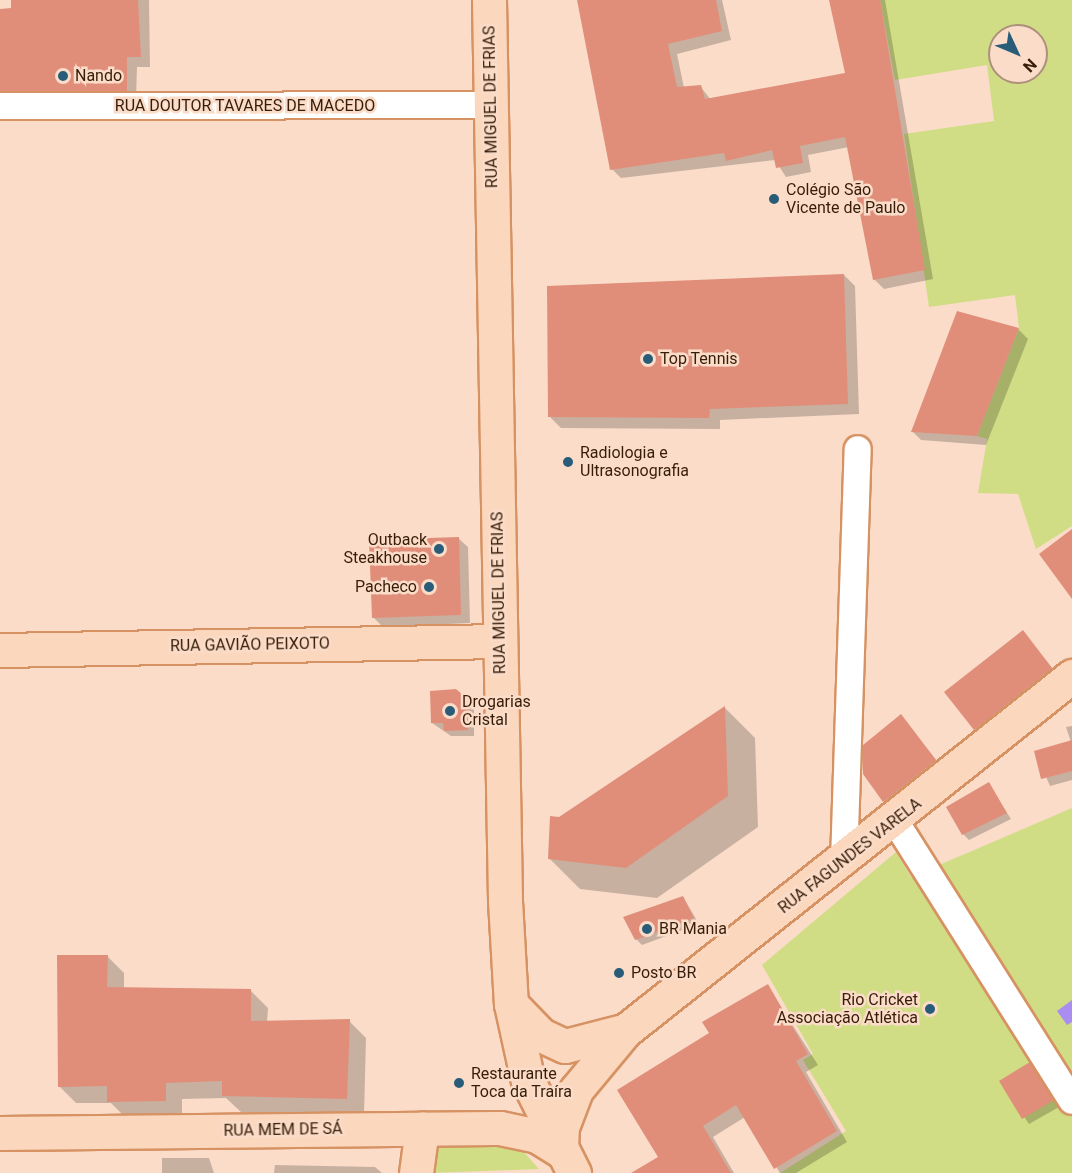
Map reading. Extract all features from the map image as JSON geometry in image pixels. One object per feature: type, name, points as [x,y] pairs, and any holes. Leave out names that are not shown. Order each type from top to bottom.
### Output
[{"type":"main road","name":"RUA MIGUEL DE FRIAS","points":[[489,0],[500,641],[512,1004],[518,1054],[567,1162]]},
{"type":"main road","name":"RUA GAVIÃO PEIXOTO","points":[[0,650],[500,641]]},
{"type":"main road","name":"RUA FAGUNDES VARELA","points":[[567,1162],[562,1127],[576,1090],[624,1031],[844,862],[1072,676]]},
{"type":"main road","name":"RUA FAGUNDES VARELA","points":[[512,1004],[541,1035],[565,1046],[624,1031]]},
{"type":"main road","name":"RUA MEM DE SÁ","points":[[0,1133],[422,1128],[518,1130],[567,1162]]},
{"type":"main road","points":[[416,1173],[422,1128]]},
{"type":"street","name":"RUA DOUTOR TAVARES DE MACEDO","points":[[0,106],[491,105]]},
{"type":"street","points":[[844,862],[858,449]]},
{"type":"street","points":[[895,820],[1072,1101]]},
{"type":"green space","points":[[880,0],[1072,0],[1072,526],[1036,549],[1018,494],[978,493],[987,439],[977,436],[1019,328],[1015,295],[929,307],[904,134],[994,121],[989,84],[1048,84],[1048,24],[988,24],[988,73],[987,65],[895,80]]},
{"type":"green space","name":"Rio Cricket Associação Atlética","points":[[1072,808],[1072,1173],[780,1173],[846,1131],[803,1060],[813,1054],[762,965],[896,852],[911,877]]},
{"type":"green space","points":[[440,1145],[504,1145],[522,1150],[539,1169],[429,1173]]},
{"type":"shaded area","points":[[1072,1000],[1072,1022],[1067,1025],[1057,1011]]},
{"type":"building","points":[[11,0],[138,0],[141,57],[127,57],[127,91],[0,91],[0,9],[11,8]]},
{"type":"building","points":[[577,0],[716,0],[722,31],[668,44],[677,87],[701,85],[705,99],[845,73],[829,0],[880,0],[925,270],[873,280],[845,137],[800,146],[803,163],[776,168],[772,150],[726,161],[724,153],[610,170]]},
{"type":"building","points":[[844,274],[848,404],[710,409],[709,418],[548,417],[547,286]]},
{"type":"building","points":[[957,311],[1019,328],[977,436],[911,432]]},
{"type":"building","points":[[1072,529],[1072,599],[1039,554]]},
{"type":"building","points":[[459,537],[461,615],[372,618],[369,540]]},
{"type":"building","points":[[1023,630],[1052,668],[974,730],[944,692]]},
{"type":"building","name":"Drogarias Cristal","points":[[456,689],[469,700],[468,730],[444,731],[443,723],[431,723],[430,691]]},
{"type":"building","points":[[725,706],[728,796],[626,868],[548,859],[550,816],[559,817]]},
{"type":"building","points":[[901,714],[936,760],[883,802],[863,774],[863,745]]},
{"type":"building","points":[[1072,740],[1072,771],[1041,779],[1034,751]]},
{"type":"building","points":[[989,782],[1007,813],[962,835],[946,807]]},
{"type":"building","name":"BR Mania","points":[[683,896],[694,918],[635,940],[623,917]]},
{"type":"building","points":[[57,955],[108,955],[107,987],[251,989],[251,1021],[350,1019],[347,1099],[222,1096],[222,1081],[166,1083],[166,1101],[107,1102],[107,1086],[58,1087]]},
{"type":"building","points":[[768,984],[808,1054],[796,1061],[837,1131],[774,1169],[736,1105],[703,1126],[731,1173],[631,1173],[658,1157],[617,1090],[709,1033],[702,1022]]},
{"type":"building","points":[[1030,1062],[1054,1100],[1022,1119],[999,1081]]},
{"type":"place","name":"Nando","points":[[63,76]]},
{"type":"place","name":"Colégio São Vicente de Paulo","points":[[774,199]]},
{"type":"place","name":"Top Tennis","points":[[648,359]]},
{"type":"place","name":"Radiologia e Ultrasonografia","points":[[568,462]]},
{"type":"place","name":"Outback Steakhouse","points":[[439,549]]},
{"type":"place","name":"Pacheco","points":[[429,587]]},
{"type":"place","name":"Drogarias Cristal","points":[[450,711]]},
{"type":"place","name":"BR Mania","points":[[647,929]]},
{"type":"place","name":"Posto BR","points":[[619,973]]},
{"type":"place","name":"Rio Cricket Associação Atlética","points":[[930,1009]]},
{"type":"place","name":"Restaurante Toca da Traíra","points":[[459,1083]]}]
